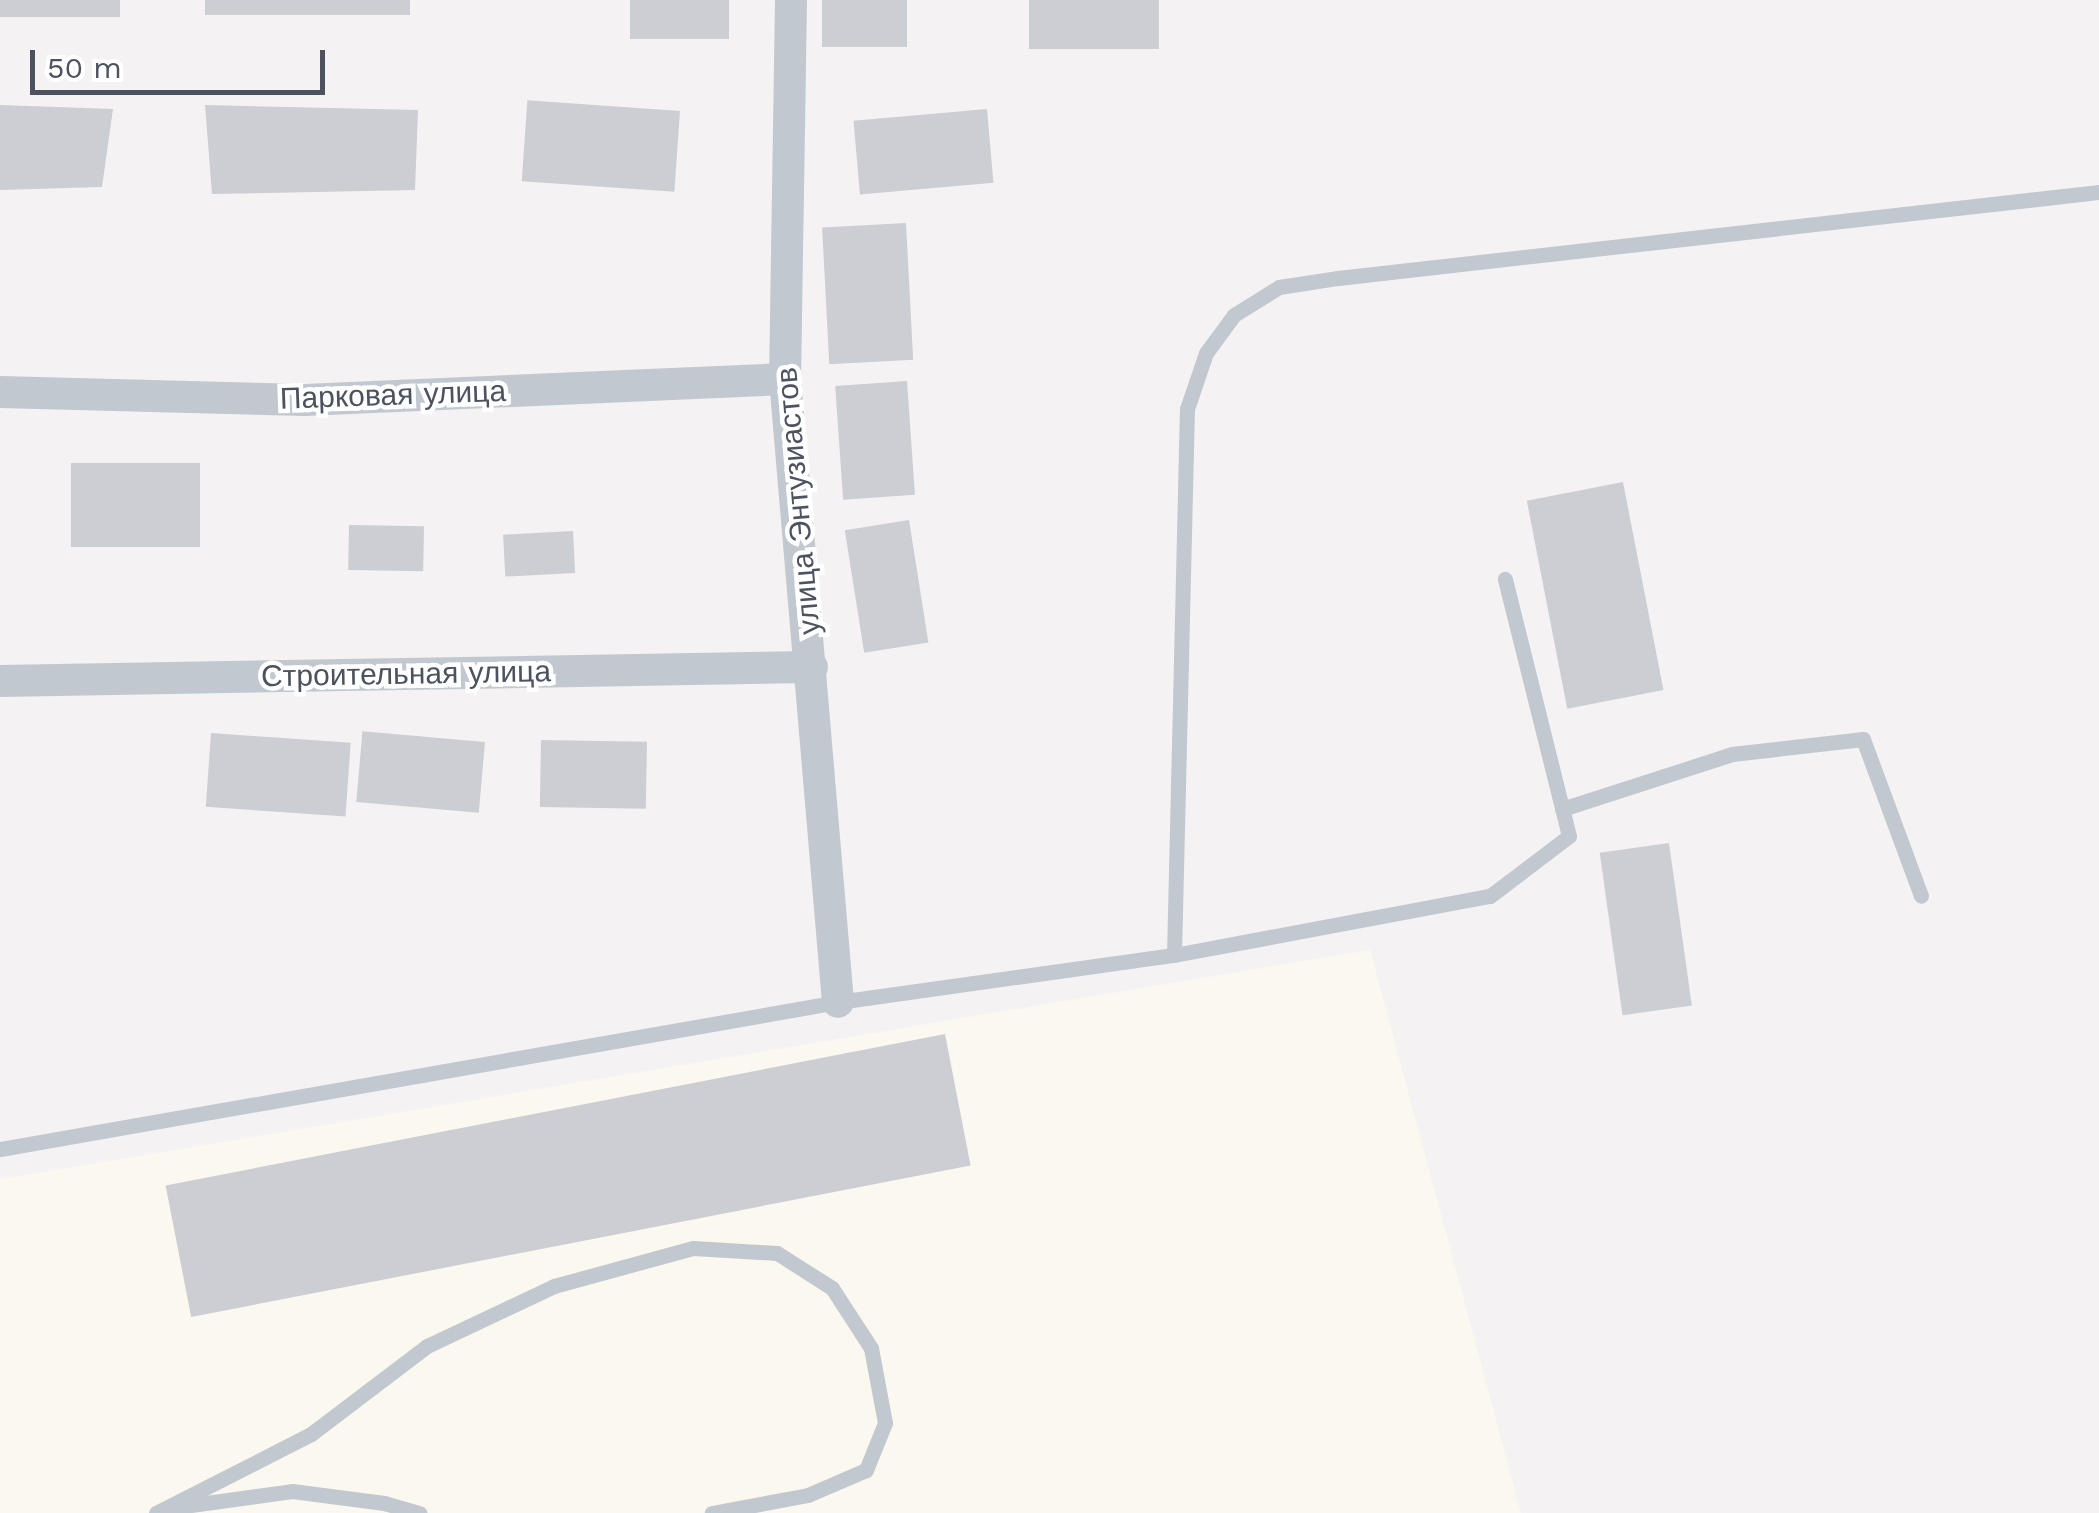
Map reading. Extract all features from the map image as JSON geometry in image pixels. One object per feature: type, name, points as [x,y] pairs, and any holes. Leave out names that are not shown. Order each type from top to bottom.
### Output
[{"type":"street","name":"улица Энтузиастов","points":[[791,0],[785,379],[838,1002]]},
{"type":"street","name":"Парковая улица","points":[[0,392],[305,400],[785,379]]},
{"type":"street","name":"Строительная улица","points":[[0,681],[812,667]]},
{"type":"lane","points":[[1174,955],[1187,409],[1206,353],[1234,315],[1279,287],[1338,278],[2099,192]]},
{"type":"lane","points":[[0,1148],[838,1002],[1174,955],[1490,896],[1569,836],[1505,579]]},
{"type":"lane","points":[[1562,809],[1732,754],[1863,739],[1921,896]]},
{"type":"lane","points":[[159,1511],[312,1434],[427,1346],[554,1286],[693,1248],[777,1253],[832,1288],[872,1348],[886,1424],[866,1470],[808,1496],[712,1513]]},
{"type":"lane","points":[[159,1511],[292,1491],[384,1502],[420,1513]]},
{"type":"shaded area","points":[[1370,950],[1521,1513],[0,1513],[0,1179]]},
{"type":"building","points":[[0,0],[120,0],[120,17],[0,17]]},
{"type":"building","points":[[205,0],[410,0],[410,15],[205,15]]},
{"type":"building","points":[[630,0],[729,0],[729,39],[630,39]]},
{"type":"building","points":[[822,0],[907,0],[907,47],[822,47]]},
{"type":"building","points":[[1029,0],[1159,0],[1159,49],[1029,49]]},
{"type":"building","points":[[527,100],[680,111],[674,192],[522,181]]},
{"type":"building","points":[[0,105],[113,109],[102,187],[0,190]]},
{"type":"building","points":[[205,105],[418,110],[415,190],[212,194]]},
{"type":"building","points":[[987,109],[993,183],[860,194],[854,121]]},
{"type":"building","points":[[906,223],[913,360],[829,364],[822,227]]},
{"type":"building","points":[[907,381],[915,495],[843,500],[835,386]]},
{"type":"building","points":[[71,463],[200,463],[200,547],[71,547]]},
{"type":"building","points":[[1623,482],[1663,690],[1567,709],[1527,501]]},
{"type":"building","points":[[909,520],[928,642],[864,653],[845,530]]},
{"type":"building","points":[[349,525],[424,526],[423,571],[348,570]]},
{"type":"building","points":[[573,531],[575,573],[505,577],[503,535]]},
{"type":"building","points":[[362,731],[485,742],[479,813],[356,802]]},
{"type":"building","points":[[211,733],[351,743],[345,817],[206,807]]},
{"type":"building","points":[[541,740],[647,742],[646,809],[540,807]]},
{"type":"building","points":[[1669,843],[1692,1005],[1623,1015],[1600,853]]},
{"type":"building","points":[[945,1034],[971,1166],[191,1317],[166,1186]]}]
